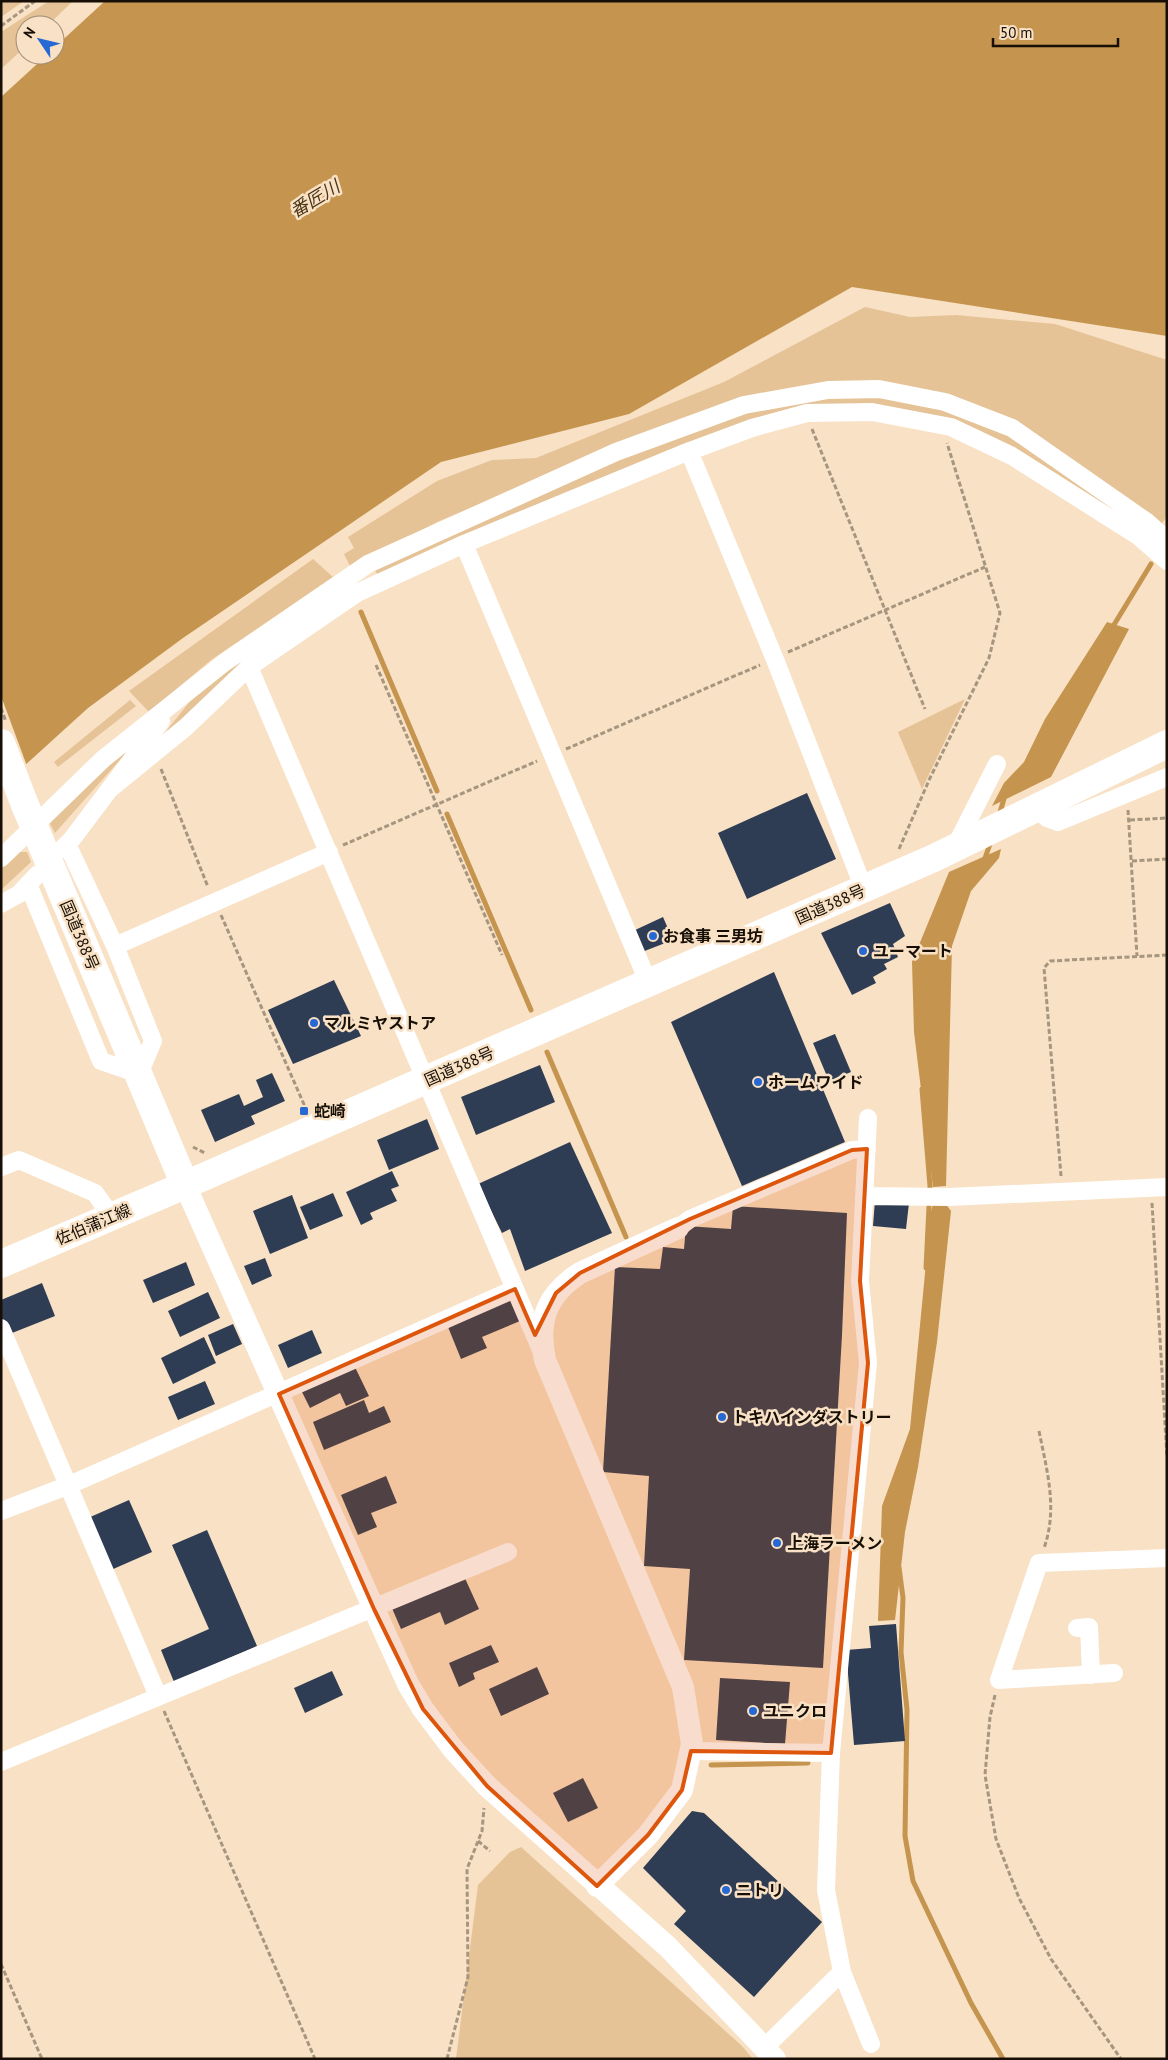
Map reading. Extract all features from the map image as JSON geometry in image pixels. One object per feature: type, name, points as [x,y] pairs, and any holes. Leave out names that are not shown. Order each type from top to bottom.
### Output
[{"type":"main road","name":"国道388号","points":[[1,743],[186,1185],[649,984],[965,844],[1167,744]]},
{"type":"main road","name":"佐伯蒲江線","points":[[1,1264],[186,1185]]},
{"type":"street","points":[[1,858],[30,816],[224,662],[368,564],[616,452],[744,406],[828,390],[879,389],[945,402],[1012,428],[1147,522],[1167,540]]},
{"type":"street","points":[[110,788],[186,727],[249,667],[357,593],[464,544],[689,451],[752,428],[807,413],[872,412],[951,427],[1012,456],[1138,536],[1167,561]]},
{"type":"street","points":[[689,451],[774,658],[875,884]]},
{"type":"street","points":[[464,544],[649,984]]},
{"type":"street","points":[[249,667],[428,1080],[683,1687],[692,1744],[682,1790],[648,1834],[598,1886]]},
{"type":"street","points":[[28,884],[101,1061],[139,1074],[153,1041],[114,946],[65,846],[178,700]]},
{"type":"street","points":[[965,844],[997,764]]},
{"type":"street","points":[[1025,815],[1047,818],[1058,822],[1167,777]]},
{"type":"street","points":[[114,946],[329,852]]},
{"type":"street","points":[[1,904],[28,884]]},
{"type":"street","points":[[1,912],[28,884]]},
{"type":"street","points":[[868,1118],[860,1281],[868,1363],[831,1754],[826,1890],[842,1972],[871,2044]]},
{"type":"street","points":[[545,1360],[541,1331],[543,1318],[556,1293],[566,1282],[580,1273],[678,1228],[690,1219],[852,1150],[867,1149]]},
{"type":"street","points":[[1,1167],[19,1160],[95,1193],[112,1216]]},
{"type":"street","points":[[186,1185],[408,1684],[423,1709],[453,1749],[487,1786],[668,1947],[769,2053],[842,1972]]},
{"type":"street","points":[[864,1196],[949,1197],[1159,1187]]},
{"type":"street","points":[[1,1511],[67,1486],[515,1289]]},
{"type":"street","points":[[1,1328],[158,1696]]},
{"type":"street","points":[[1,1762],[508,1552]]},
{"type":"street","points":[[1114,1673],[999,1680],[1039,1563],[1167,1558]]},
{"type":"street","points":[[1077,1628],[1089,1627],[1092,1675]]},
{"type":"street","points":[[690,1751],[831,1754]]},
{"type":"path","points":[[1,26],[35,1]]},
{"type":"path","points":[[811,425],[925,709]]},
{"type":"path","points":[[875,884],[989,658],[1000,613],[942,425]]},
{"type":"path","points":[[329,852],[985,567]]},
{"type":"path","points":[[376,664],[502,955]]},
{"type":"path","points":[[161,769],[215,902],[307,1112]]},
{"type":"path","points":[[1122,796],[1130,820],[1137,956]]},
{"type":"path","points":[[1130,820],[1167,818]]},
{"type":"path","points":[[1132,861],[1167,859]]},
{"type":"path","points":[[1063,1192],[1044,968],[1050,961],[1167,955]]},
{"type":"path","points":[[1159,1187],[1167,1457]]},
{"type":"path","points":[[1038,1431],[1051,1490],[1050,1530],[1039,1563]]},
{"type":"path","points":[[999,1680],[990,1717],[985,1775],[996,1839],[1019,1898],[1052,1959],[1121,2059]]},
{"type":"path","points":[[158,1696],[315,2059]]},
{"type":"path","points":[[447,2059],[468,1977],[467,1869],[482,1831],[487,1786]]},
{"type":"path","points":[[478,1841],[490,1852]]},
{"type":"path","points":[[1,1964],[42,2059]]},
{"type":"highlighted area","points":[[867,1149],[860,1281],[868,1363],[831,1753],[691,1751],[682,1790],[648,1835],[597,1886],[487,1786],[423,1709],[374,1609],[279,1394],[515,1289],[535,1335],[556,1293],[580,1273],[690,1219],[852,1150]]},
{"type":"shaded area","points":[[1,1],[24,1],[1,17]]},
{"type":"shaded area","points":[[49,1],[73,1],[58,15],[27,15]]},
{"type":"shaded area","points":[[15,23],[15,56],[1,69],[1,32]]},
{"type":"shaded area","points":[[865,307],[910,317],[956,315],[1055,324],[1167,360],[1167,517],[1160,525],[1009,421],[829,383],[627,442],[437,522],[351,568],[344,554],[354,548],[348,537],[437,481],[492,460],[536,458],[724,382]]},
{"type":"shaded area","points":[[877,392],[943,406],[1013,434],[1167,548],[1167,553],[955,426],[812,408],[380,577],[371,566],[499,507],[748,408]]},
{"type":"shaded area","points":[[313,559],[333,577],[211,660],[149,712],[129,691]]},
{"type":"shaded area","points":[[234,660],[245,664],[172,733],[167,730],[207,680]]},
{"type":"shaded area","points":[[965,699],[922,789],[898,732]]},
{"type":"shaded area","points":[[130,700],[136,706],[58,767],[54,762]]},
{"type":"shaded area","points":[[143,734],[55,833],[49,822]]},
{"type":"shaded area","points":[[14,852],[27,852],[31,862],[1,890],[1,864]]},
{"type":"shaded area","points":[[521,1847],[742,2046],[753,2059],[456,2059],[478,1885],[510,1852]]},
{"type":"water","name":"番匠川","points":[[105,1],[1167,1],[1167,336],[852,287],[629,414],[441,462],[183,638],[88,708],[1,787],[1,97],[36,65],[65,65],[65,38]]},
{"type":"water","points":[[1107,622],[1129,629],[1051,777],[992,806],[1004,783],[1024,762],[1045,719]]},
{"type":"water","points":[[1001,849],[999,858],[971,891],[952,946],[946,1186],[933,1187],[914,1032],[912,962],[949,872]]},
{"type":"water","points":[[945,1203],[951,1211],[937,1342],[918,1467],[905,1532],[895,1620],[878,1621],[882,1506],[910,1429],[931,1211],[933,1204]]},
{"type":"pier","points":[[1,696],[27,766],[2,789],[1,786]]},
{"type":"building","points":[[807,793],[836,859],[747,899],[718,833]]},
{"type":"building","name":"ユーマート","points":[[890,903],[905,936],[893,944],[898,957],[884,964],[887,969],[873,977],[876,983],[852,995],[821,933]]},
{"type":"building","name":"お食事 三男坊","points":[[663,917],[673,940],[642,952],[633,931]]},
{"type":"building","name":"ホームワイド","points":[[774,972],[845,1142],[742,1186],[671,1022]]},
{"type":"building","name":"マルミヤストア","points":[[334,980],[361,1036],[293,1064],[268,1010]]},
{"type":"building","points":[[835,1034],[851,1072],[829,1081],[813,1043]]},
{"type":"building","points":[[540,1065],[555,1102],[476,1135],[461,1097]]},
{"type":"building","points":[[272,1073],[285,1101],[251,1116],[255,1124],[215,1142],[201,1110],[239,1094],[244,1106],[263,1097],[256,1080]]},
{"type":"building","points":[[427,1119],[439,1149],[389,1170],[377,1140]]},
{"type":"building","points":[[570,1142],[612,1233],[525,1271],[510,1229],[502,1233],[478,1184]]},
{"type":"building","points":[[392,1171],[399,1186],[391,1189],[397,1201],[370,1213],[373,1219],[361,1225],[346,1192]]},
{"type":"building","points":[[333,1193],[343,1216],[310,1230],[300,1207]]},
{"type":"building","points":[[292,1195],[308,1238],[270,1254],[253,1211]]},
{"type":"building","points":[[875,1200],[909,1203],[906,1229],[873,1226]]},
{"type":"building","name":"トキハインダストリー","points":[[733,1206],[847,1213],[823,1668],[684,1660],[690,1569],[644,1566],[649,1476],[603,1472],[615,1267],[660,1269],[663,1247],[684,1249],[686,1226],[731,1229]]},
{"type":"building","points":[[265,1258],[272,1276],[252,1285],[244,1266]]},
{"type":"building","points":[[186,1262],[195,1285],[153,1303],[143,1280]]},
{"type":"building","points":[[42,1283],[55,1316],[7,1335],[1,1320],[1,1300]]},
{"type":"building","points":[[208,1292],[220,1318],[180,1337],[168,1311]]},
{"type":"building","points":[[510,1296],[520,1321],[482,1337],[487,1348],[461,1359],[446,1322]]},
{"type":"building","points":[[233,1324],[242,1344],[216,1356],[208,1335]]},
{"type":"building","points":[[312,1330],[322,1353],[288,1368],[278,1345]]},
{"type":"building","points":[[204,1337],[216,1363],[173,1384],[161,1358]]},
{"type":"building","points":[[353,1363],[369,1396],[346,1406],[340,1393],[310,1408],[300,1388]]},
{"type":"building","points":[[205,1381],[215,1404],[178,1420],[168,1397]]},
{"type":"building","points":[[364,1400],[369,1413],[384,1406],[391,1422],[324,1450],[313,1422]]},
{"type":"building","points":[[386,1476],[397,1503],[371,1513],[377,1527],[358,1535],[341,1495]]},
{"type":"building","points":[[129,1500],[152,1552],[111,1570],[88,1518]]},
{"type":"building","points":[[207,1530],[257,1646],[174,1682],[161,1650],[209,1629],[172,1545]]},
{"type":"building","points":[[463,1574],[479,1609],[445,1625],[440,1612],[401,1629],[391,1606]]},
{"type":"building","points":[[896,1624],[905,1741],[854,1745],[846,1650],[871,1648],[869,1626]]},
{"type":"building","points":[[491,1645],[499,1662],[473,1673],[475,1679],[459,1687],[449,1663]]},
{"type":"building","points":[[537,1667],[549,1694],[501,1716],[489,1689]]},
{"type":"building","points":[[332,1671],[343,1695],[305,1713],[294,1688]]},
{"type":"building","name":"ユニクロ","points":[[720,1678],[790,1682],[785,1744],[716,1740]]},
{"type":"building","points":[[583,1778],[598,1808],[568,1822],[553,1793]]},
{"type":"building","name":"ニトリ","points":[[692,1811],[704,1813],[822,1922],[754,1997],[674,1924],[686,1911],[643,1868]]},
{"type":"waterway","points":[[1112,628],[1151,564]]},
{"type":"waterway","points":[[361,612],[437,791]]},
{"type":"waterway","points":[[999,816],[1005,795]]},
{"type":"waterway","points":[[447,814],[531,1010]]},
{"type":"waterway","points":[[984,861],[991,841]]},
{"type":"waterway","points":[[547,1052],[626,1237]]},
{"type":"waterway","points":[[922,1089],[930,1186],[926,1268]]},
{"type":"waterway","points":[[899,1567],[903,1598],[901,1652],[907,1710],[905,1836],[913,1881],[971,2003],[1003,2059]]},
{"type":"waterway","points":[[711,1765],[808,1763]]},
{"type":"place","name":"お食事 三男坊","points":[[653,936]]},
{"type":"place","name":"ユーマート","points":[[863,951]]},
{"type":"place","name":"マルミヤストア","points":[[314,1023]]},
{"type":"place","name":"ホームワイド","points":[[758,1082]]},
{"type":"place","name":"蛇崎","points":[[304,1111]]},
{"type":"place","name":"トキハインダストリー","points":[[722,1417]]},
{"type":"place","name":"上海ラーメン","points":[[777,1543]]},
{"type":"place","name":"ユニクロ","points":[[753,1711]]},
{"type":"place","name":"ニトリ","points":[[726,1890]]}]
